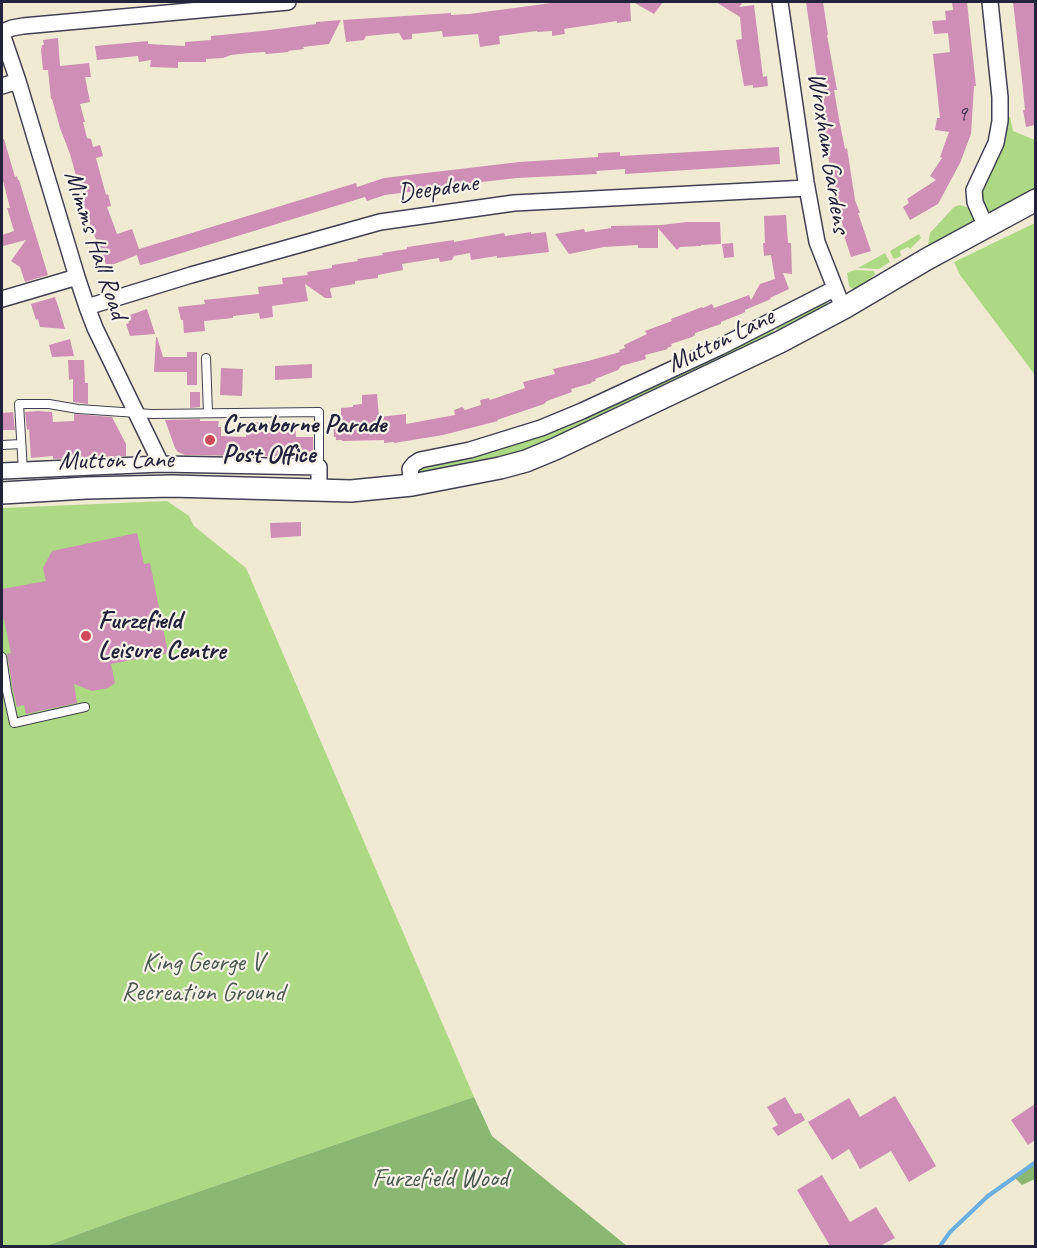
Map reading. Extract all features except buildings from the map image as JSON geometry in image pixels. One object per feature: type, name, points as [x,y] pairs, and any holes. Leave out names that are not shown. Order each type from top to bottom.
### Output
[{"type":"main road","name":"Mutton Lane","points":[[2,493],[172,486],[351,491],[412,485],[500,468],[555,449],[770,348],[1035,200]]},
{"type":"street","points":[[2,33],[23,26],[288,2]]},
{"type":"street","name":"Wroxham Gardens","points":[[780,2],[817,242],[834,289],[844,308]]},
{"type":"street","points":[[986,227],[975,202],[974,190],[996,143],[1000,121],[1000,97],[990,2]]},
{"type":"street","name":"Mimms Hall Road","points":[[2,33],[87,307],[161,464]]},
{"type":"street","points":[[2,86],[18,81]]},
{"type":"street","name":"Deepdene","points":[[87,307],[380,222],[514,203],[807,188]]},
{"type":"street","points":[[2,299],[77,277]]},
{"type":"street","name":"Mutton Lane","points":[[412,485],[410,469],[420,460],[470,450],[541,428],[720,347],[834,289]]},
{"type":"street","points":[[2,471],[161,464],[319,467],[319,491]]},
{"type":"lane","points":[[206,358],[208,413]]},
{"type":"lane","points":[[23,471],[19,404],[49,404],[78,410],[152,414],[319,412],[319,467]]},
{"type":"lane","points":[[2,445],[21,444]]},
{"type":"lane","points":[[2,657],[14,723],[85,707]]},
{"type":"green space","points":[[1010,117],[1013,131],[1035,140],[1035,193],[995,213],[986,210],[981,194],[1005,119]]},
{"type":"green space","points":[[961,205],[971,209],[974,220],[972,225],[931,248],[928,245],[930,233],[953,208]]},
{"type":"green space","points":[[1035,223],[1035,375],[960,275],[954,262]]},
{"type":"green space","points":[[919,234],[921,238],[910,249],[908,247],[900,251],[901,256],[894,259],[890,251]]},
{"type":"green space","points":[[885,253],[890,262],[879,269],[858,268]]},
{"type":"green space","points":[[855,270],[874,271],[875,274],[865,284],[854,290],[849,286],[847,273]]},
{"type":"green space","points":[[823,302],[829,306],[780,335],[775,326]]},
{"type":"green space","points":[[772,327],[776,337],[519,455],[419,474],[418,472],[420,466],[467,456]]},
{"type":"green space","name":"King George V Recreation Ground","points":[[167,501],[189,516],[194,526],[246,568],[474,1097],[46,1246],[2,1246],[2,508]]},
{"type":"green space","name":"Furzefield Wood","points":[[474,1097],[492,1136],[627,1246],[46,1246],[128,1216]]},
{"type":"green space","points":[[1035,1164],[1035,1179],[1022,1185],[1015,1178]]},
{"type":"waterway","points":[[940,1246],[950,1232],[988,1196],[1036,1162]]},
{"type":"place","name":"Cranborne Parade Post Office","points":[[210,440]]},
{"type":"place","name":"Furzefield Leisure Centre","points":[[86,636]]}]
